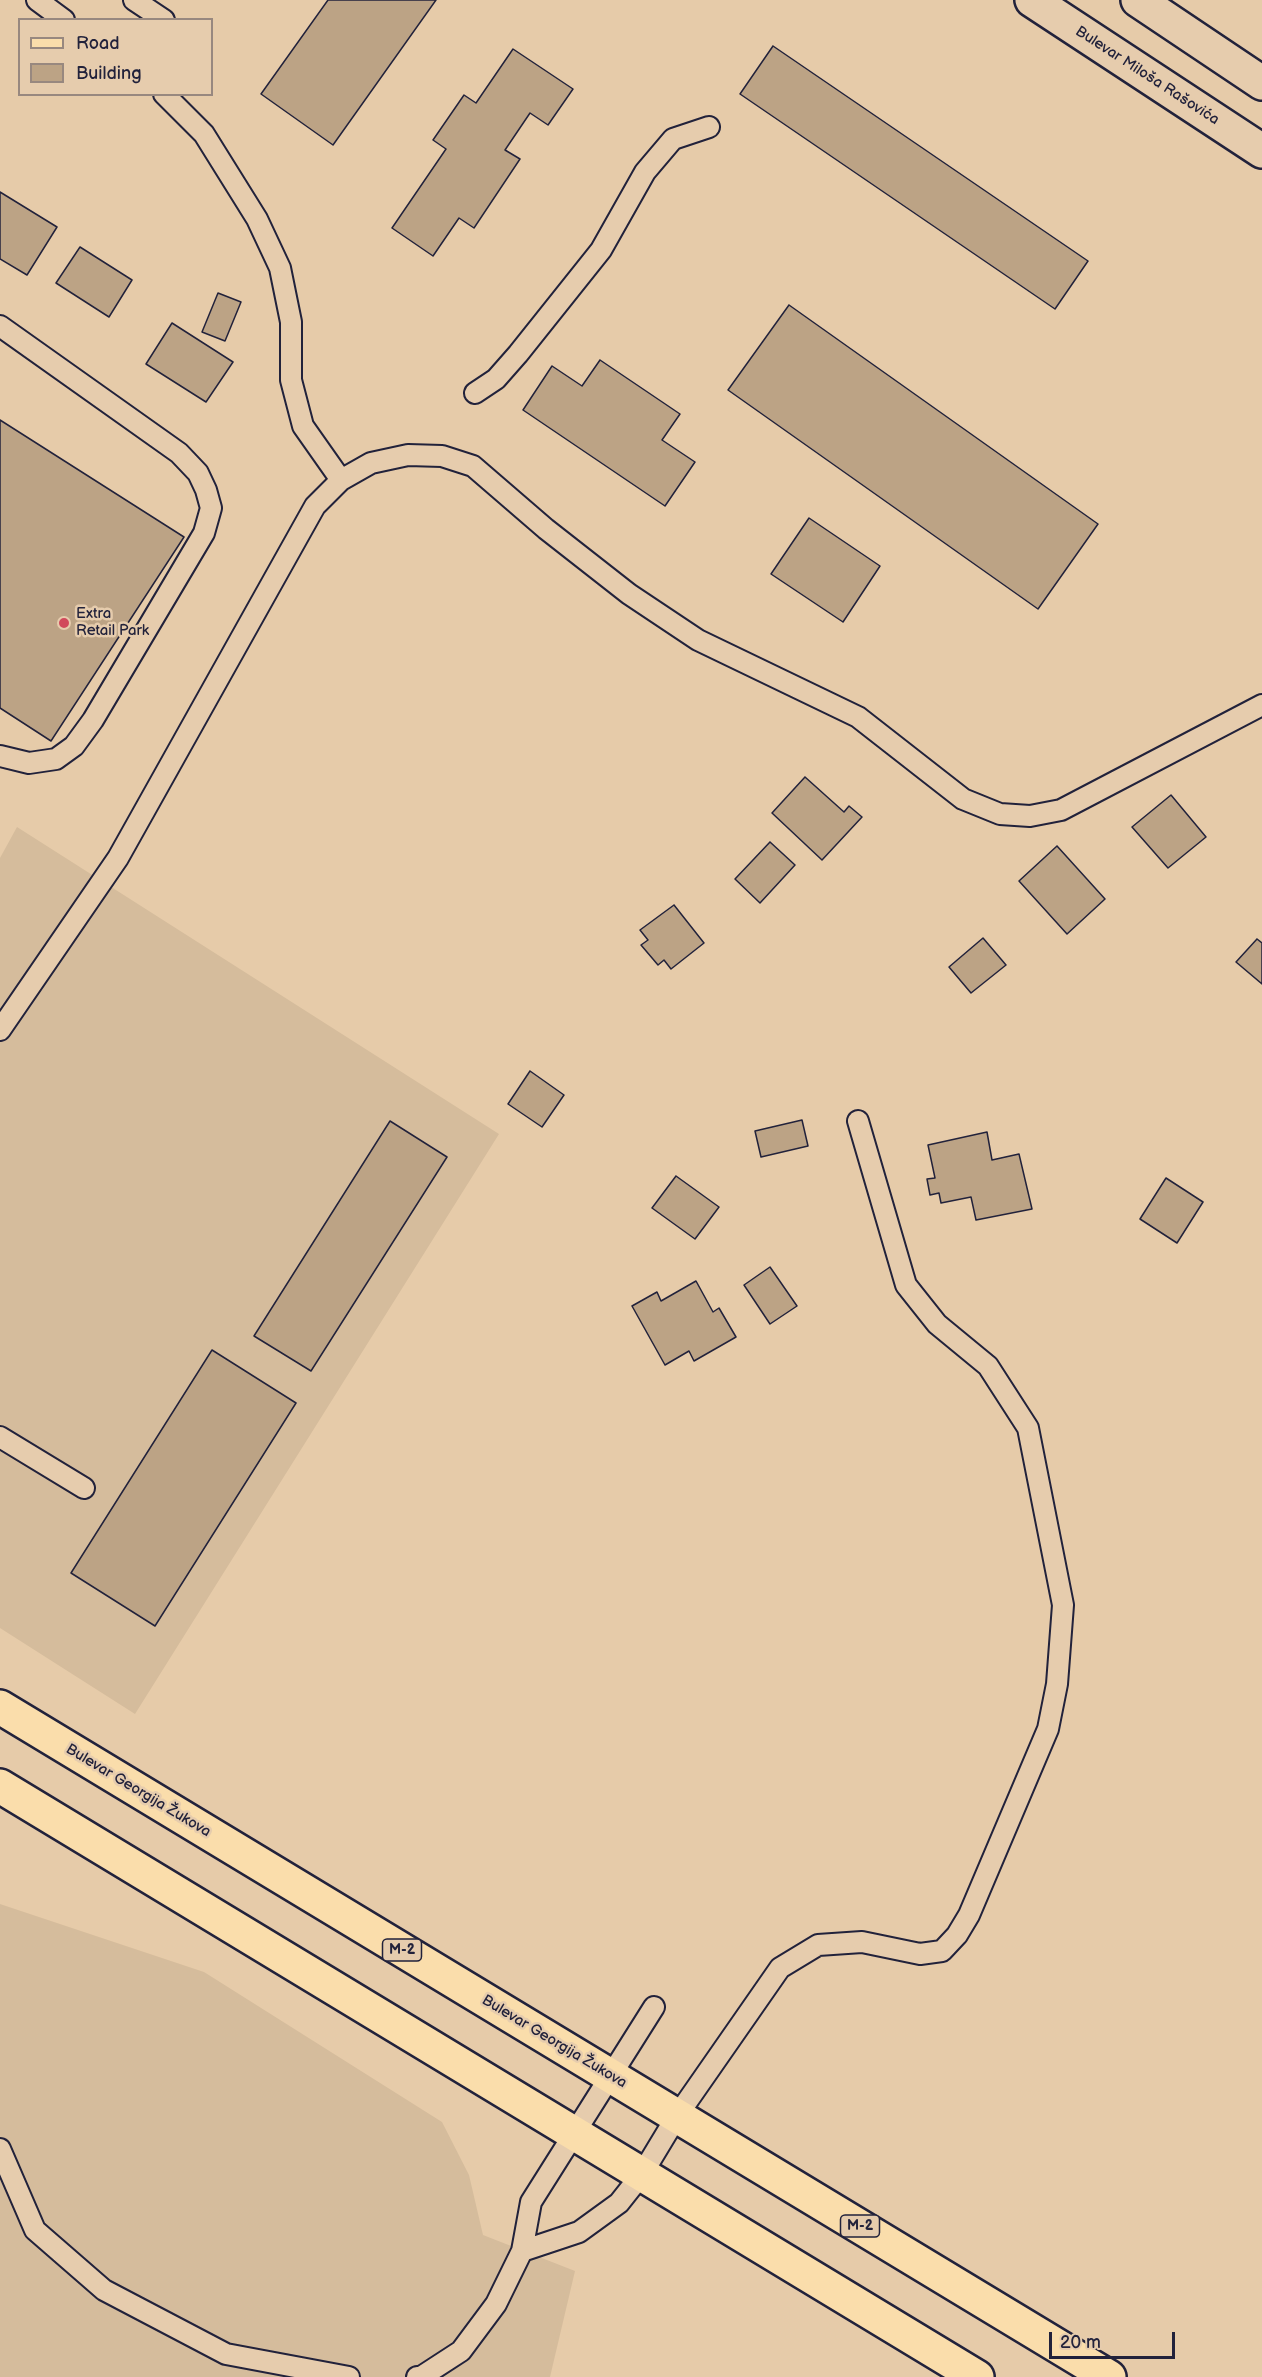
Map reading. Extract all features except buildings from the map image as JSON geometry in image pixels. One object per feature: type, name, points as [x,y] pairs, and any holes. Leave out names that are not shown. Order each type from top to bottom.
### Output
[{"type":"main road","name":"Bulevar Georgija Žukova","points":[[0,1707],[1109,2377]]},
{"type":"main road","points":[[0,1786],[978,2377]]},
{"type":"street","name":"Bulevar Miloša Rašovića","points":[[1032,0],[1262,151]]},
{"type":"street","points":[[1137,0],[1262,83]]},
{"type":"lane","points":[[37,0],[61,18]]},
{"type":"lane","points":[[134,0],[161,18]]},
{"type":"lane","points":[[166,96],[204,134],[257,219],[280,268],[291,322],[291,380],[303,426],[341,480]]},
{"type":"lane","points":[[475,393],[496,379],[601,250],[645,172],[673,139],[709,127]]},
{"type":"lane","points":[[0,326],[179,453],[198,473],[211,508],[204,533],[93,720],[74,746],[56,759],[29,763],[0,756]]},
{"type":"lane","points":[[0,1030],[118,858],[315,506],[341,480],[371,463],[408,455],[442,456],[473,466],[546,530],[629,594],[698,640],[858,717],[963,799],[1000,814],[1030,816],[1061,810],[1262,705]]},
{"type":"lane","points":[[522,2251],[579,2232],[619,2203],[642,2174],[677,2116],[780,1968],[819,1945],[862,1942],[920,1954],[942,1951],[957,1935],[969,1915],[1048,1729],[1057,1684],[1063,1605],[1028,1428],[988,1366],[937,1324],[906,1285],[858,1121]]},
{"type":"lane","points":[[0,1437],[84,1488]]},
{"type":"lane","points":[[417,2377],[461,2351],[496,2304],[522,2251],[531,2202],[654,2007]]},
{"type":"lane","points":[[0,2149],[35,2230],[104,2290],[226,2354],[350,2377]]},
{"type":"shaded area","points":[[17,827],[499,1134],[135,1714],[0,1628],[0,858]]},
{"type":"shaded area","points":[[0,1904],[204,1972],[442,2122],[469,2175],[483,2235],[575,2271],[550,2377],[0,2377]]},
{"type":"place","name":"Extra Retail Park","points":[[64,623]]}]
